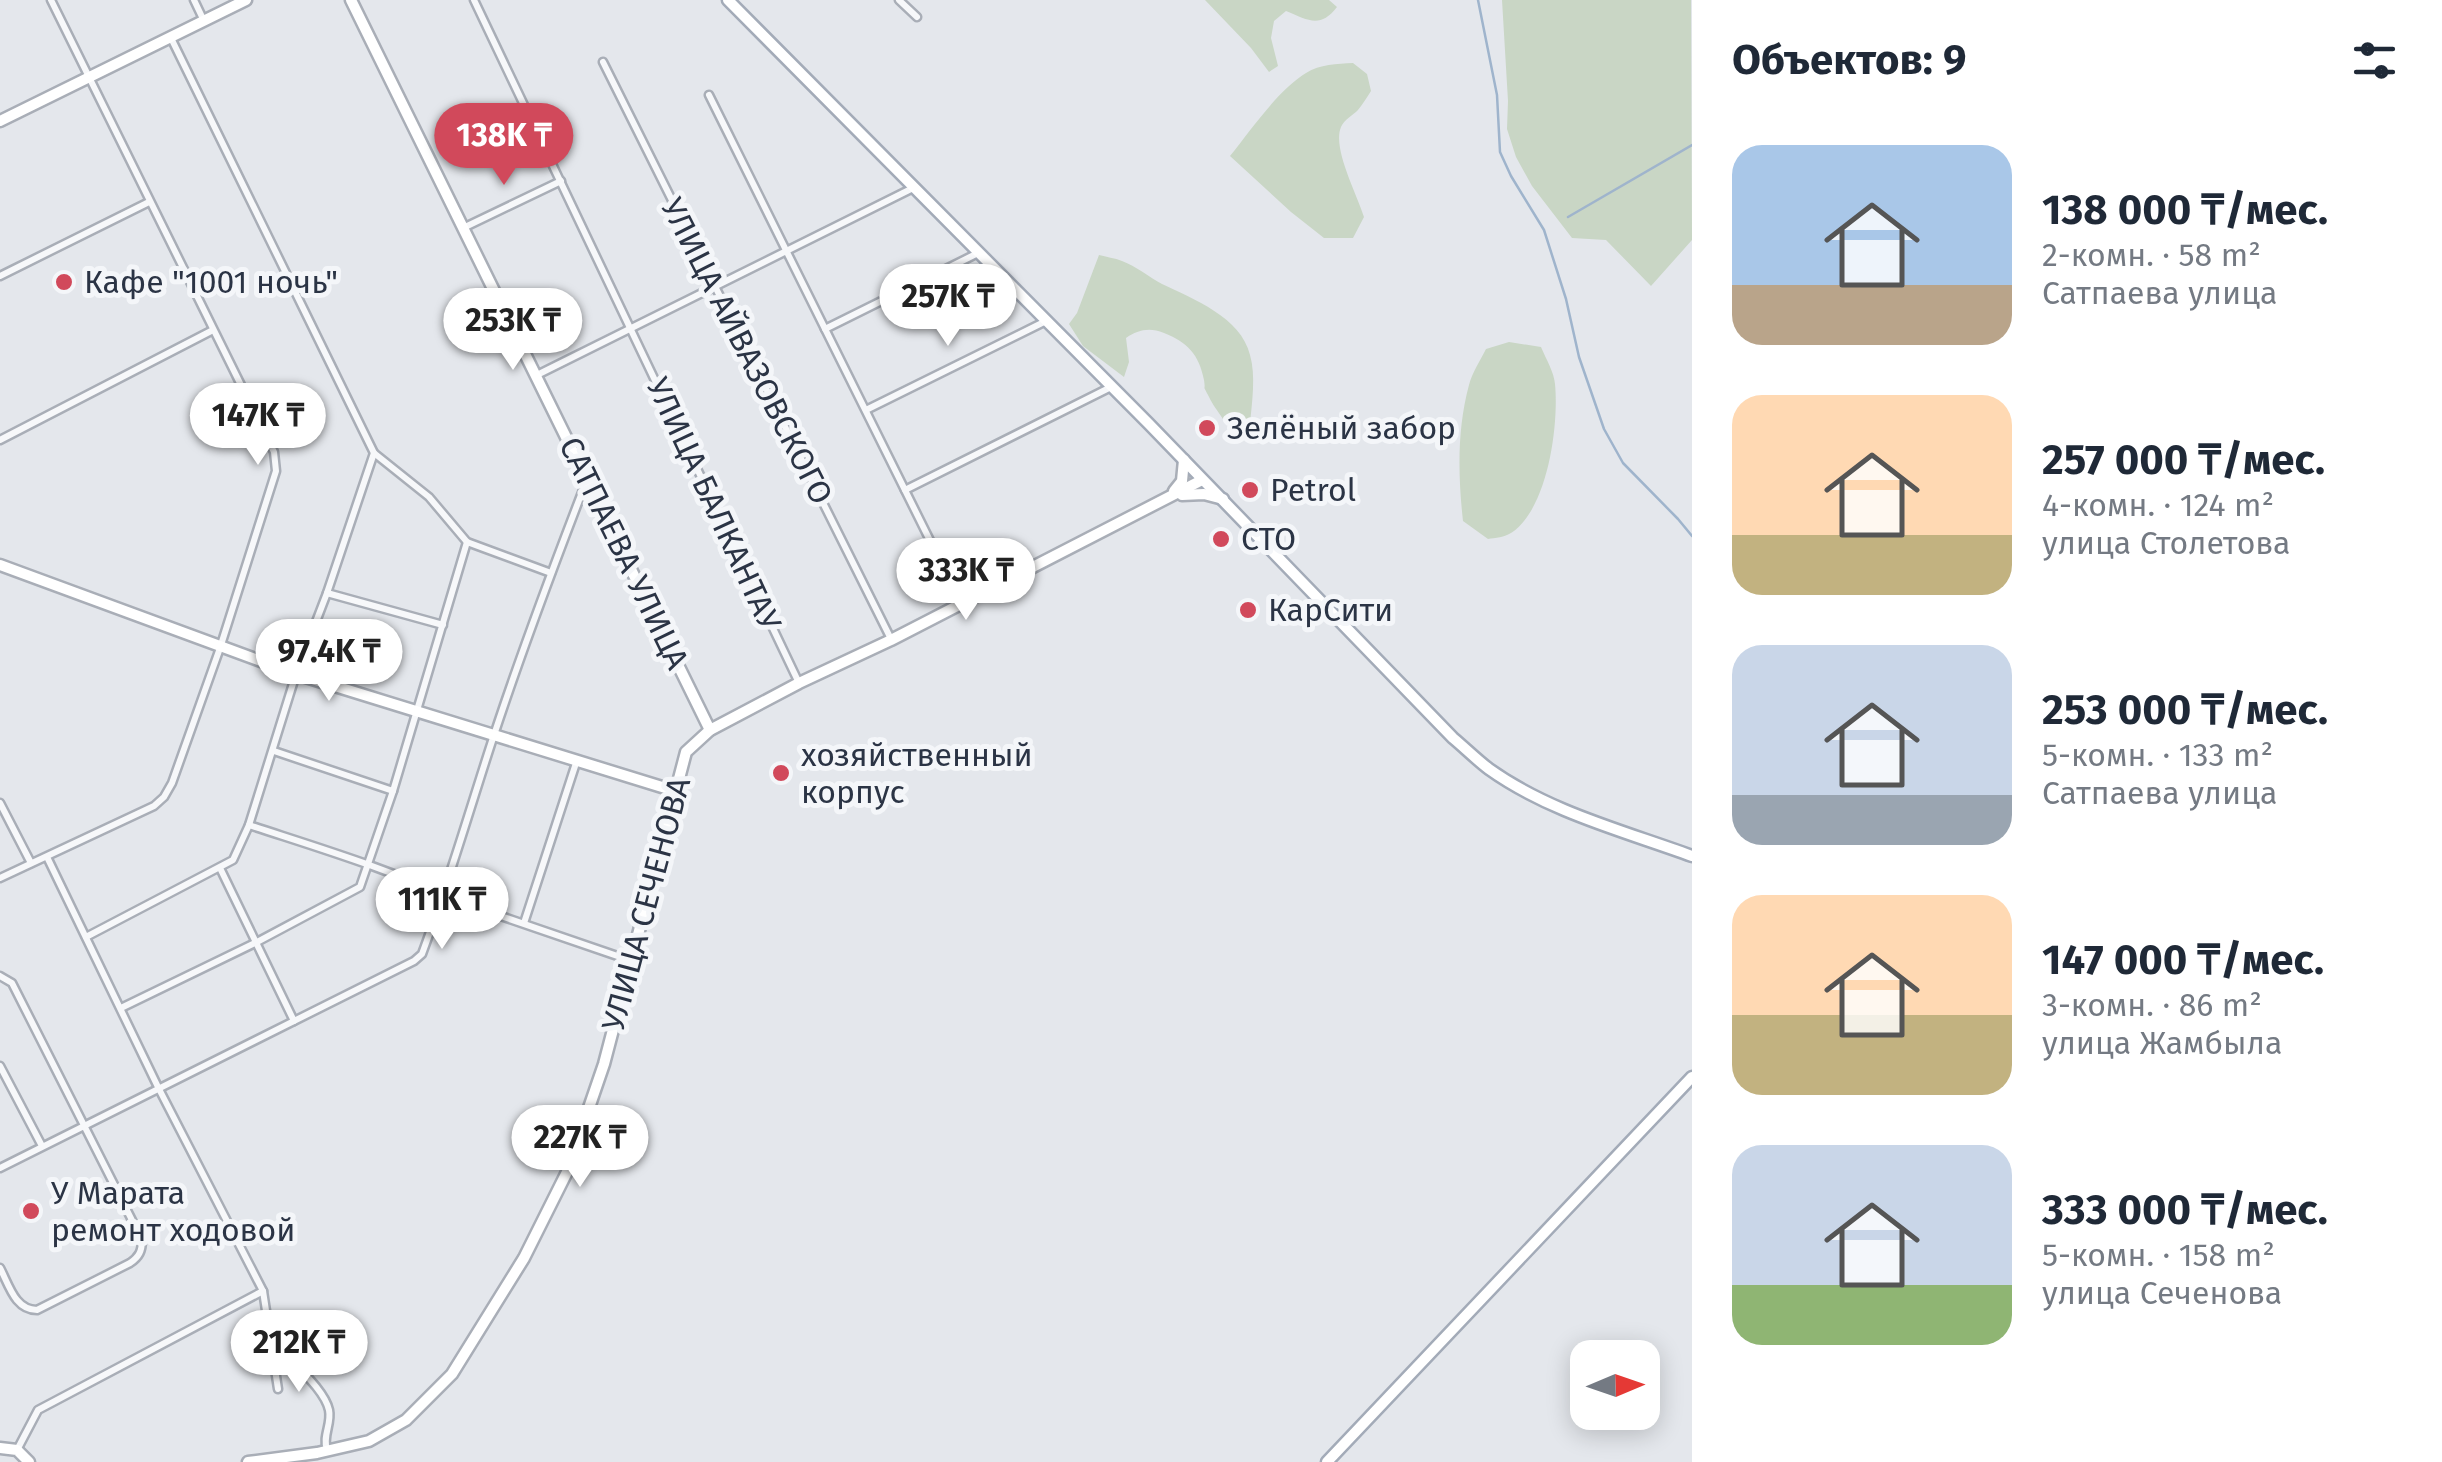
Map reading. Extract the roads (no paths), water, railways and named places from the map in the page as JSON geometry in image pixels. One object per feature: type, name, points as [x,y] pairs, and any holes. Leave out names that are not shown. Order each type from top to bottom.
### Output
[{"type":"street","points":[[0,878],[154,806],[164,797],[220,648],[276,471],[274,452],[50,0]]},
{"type":"street","points":[[194,0],[204,21]]},
{"type":"street","points":[[0,121],[246,0]]},
{"type":"street","name":"САТПАЕВА УЛИЦА","points":[[351,0],[710,730]]},
{"type":"street","name":"УЛИЦА БАЛКАНТАУ","points":[[474,0],[798,683]]},
{"type":"street","points":[[728,0],[1453,738],[1487,768],[1526,792],[1692,856]]},
{"type":"street","points":[[899,0],[916,17]]},
{"type":"street","points":[[170,37],[374,452],[429,497],[467,542],[551,573]]},
{"type":"street","name":"УЛИЦА АЙВАЗОВСКОГО","points":[[603,62],[892,640]]},
{"type":"street","points":[[709,95],[961,603]]},
{"type":"street","points":[[463,228],[561,181]]},
{"type":"street","points":[[536,375],[914,187]]},
{"type":"street","points":[[0,276],[149,202]]},
{"type":"street","points":[[825,329],[978,253]]},
{"type":"street","points":[[866,410],[1047,321]]},
{"type":"street","points":[[0,440],[213,330]]},
{"type":"street","points":[[905,490],[1112,387]]},
{"type":"street","points":[[86,937],[233,860],[274,751],[296,674],[374,452]]},
{"type":"street","points":[[1171,496],[1182,481],[1184,460]]},
{"type":"street","points":[[0,1168],[422,954],[551,573],[588,478]]},
{"type":"street","name":"УЛИЦА СЕЧЕНОВА","points":[[248,1462],[369,1441],[406,1420],[452,1374],[524,1258],[567,1172],[603,1068],[686,752],[710,730],[798,683],[892,640],[1202,480]]},
{"type":"street","points":[[1171,496],[1194,493],[1222,499]]},
{"type":"street","points":[[122,1008],[360,887],[393,791],[467,542]]},
{"type":"street","points":[[0,564],[296,674],[675,791]]},
{"type":"street","points":[[327,593],[443,624]]},
{"type":"street","points":[[274,751],[393,791]]},
{"type":"street","points":[[524,922],[577,760]]},
{"type":"street","points":[[0,803],[31,863]]},
{"type":"street","points":[[248,825],[369,864],[444,895],[632,961]]},
{"type":"street","points":[[47,857],[262,1291],[278,1389]]},
{"type":"street","points":[[220,868],[294,1021]]},
{"type":"street","points":[[0,976],[12,983],[142,1240],[139,1256],[130,1263],[32,1311],[18,1302],[0,1268]]},
{"type":"street","points":[[0,1066],[42,1146]]},
{"type":"street","points":[[1326,1462],[1692,1077]]},
{"type":"street","points":[[28,1462],[6,1447],[38,1410],[262,1291]]},
{"type":"street","points":[[269,1334],[325,1400],[330,1412],[324,1443],[327,1451]]},
{"type":"waterway","points":[[1478,0],[1497,95],[1500,152],[1544,230],[1579,357],[1604,429],[1623,463],[1692,536]]},
{"type":"waterway","points":[[1568,217],[1692,145]]},
{"type":"place","name":"Кафе \"1001 ночь\"","points":[[64,282]]},
{"type":"place","name":"Зелёный забор","points":[[1207,428]]},
{"type":"place","name":"Petrol","points":[[1250,490]]},
{"type":"place","name":"СТО","points":[[1221,539]]},
{"type":"place","name":"КарСити","points":[[1248,610]]},
{"type":"place","name":"хозяйственный корпус","points":[[781,773]]},
{"type":"place","name":"У Марата ремонт ходовой","points":[[31,1211]]}]
